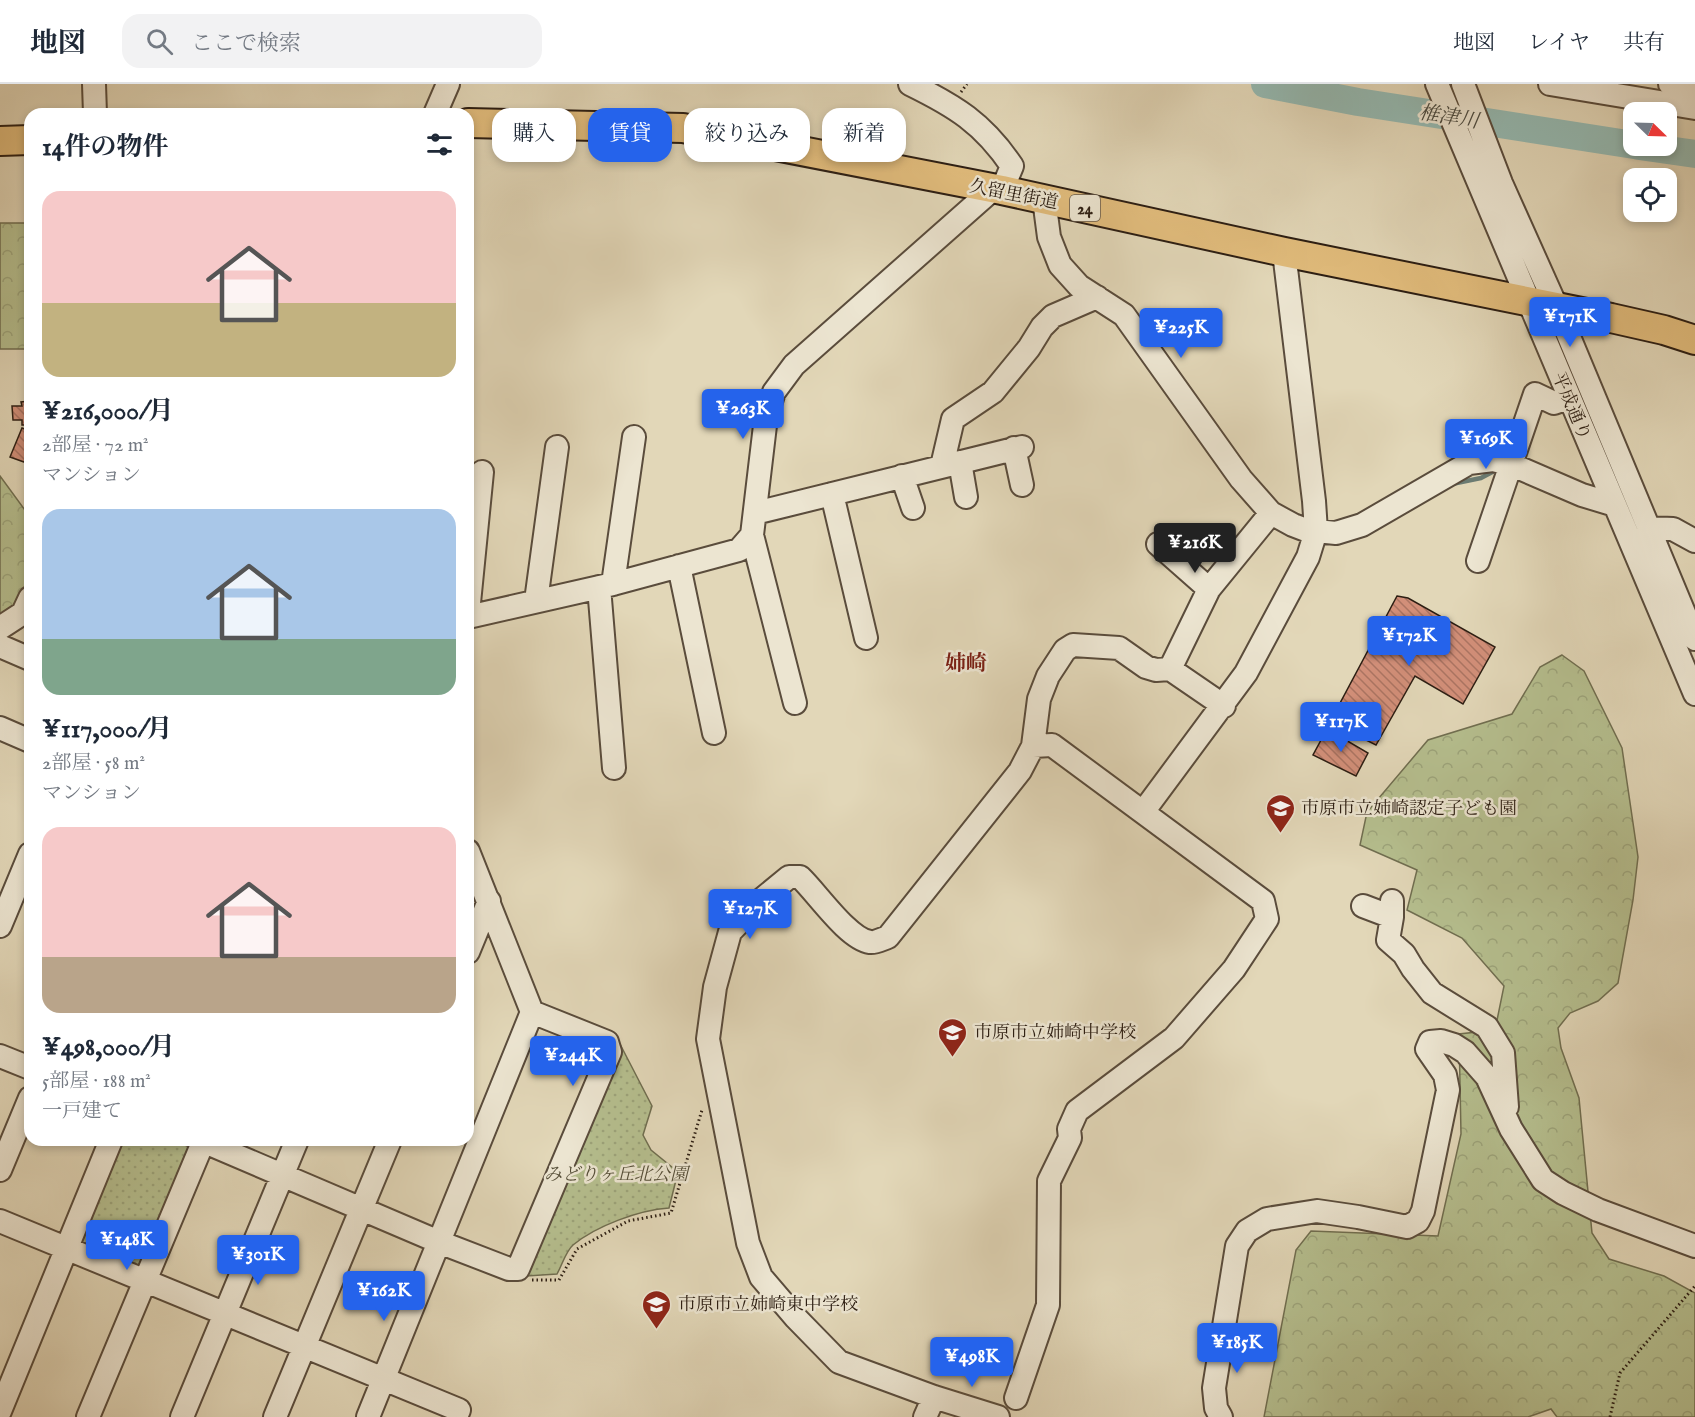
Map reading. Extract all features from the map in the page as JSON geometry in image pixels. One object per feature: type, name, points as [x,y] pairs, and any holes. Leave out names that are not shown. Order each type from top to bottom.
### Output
[{"type":"main road","name":"久留里街道","points":[[474,123],[683,128],[1003,182],[1044,199],[1284,252],[1664,330],[1695,340]]},
{"type":"main road","points":[[0,141],[24,140]]},
{"type":"street","points":[[94,84],[94,108]]},
{"type":"street","points":[[438,108],[448,84]]},
{"type":"street","points":[[795,703],[752,536],[766,417],[774,392],[794,365],[1003,182],[997,144],[948,102],[910,84]]},
{"type":"street","name":"平成通り","points":[[1437,84],[1474,175],[1543,305],[1630,484],[1639,533],[1695,694]]},
{"type":"street","name":"平成通り","points":[[1463,84],[1501,183],[1543,305],[1568,398],[1615,505],[1639,533],[1695,639]]},
{"type":"street","points":[[1550,84],[1583,87],[1695,108]]},
{"type":"street","points":[[1670,84],[1680,92],[1695,92]]},
{"type":"street","points":[[1044,199],[1049,237],[1060,265],[1079,286],[1124,315],[1241,478],[1271,513],[1293,525],[1336,533],[1362,525],[1469,463],[1493,460],[1510,464],[1582,495],[1615,505]]},
{"type":"street","points":[[1143,812],[1246,673],[1295,584],[1308,557],[1316,531],[1284,252]]},
{"type":"street","points":[[966,497],[951,464],[953,420],[993,392],[1029,348],[1042,327],[1053,316],[1097,297]]},
{"type":"street","points":[[1478,561],[1535,394],[1554,403],[1568,398]]},
{"type":"street","points":[[614,768],[606,585],[634,436]]},
{"type":"street","points":[[536,601],[557,447]]},
{"type":"street","points":[[754,513],[1018,448],[1022,485]]},
{"type":"street","points":[[474,554],[482,472]]},
{"type":"street","points":[[903,476],[913,508]]},
{"type":"street","points":[[832,494],[866,638]]},
{"type":"street","points":[[1170,669],[1209,589],[1271,513]]},
{"type":"street","points":[[1639,533],[1673,529],[1692,532]]},
{"type":"street","points":[[474,614],[606,585],[739,550],[752,536]]},
{"type":"street","points":[[1158,544],[1209,589]]},
{"type":"street","points":[[679,566],[714,733]]},
{"type":"street","points":[[0,628],[24,611]]},
{"type":"street","points":[[998,1417],[930,1407],[839,1362],[796,1318],[761,1277],[748,1243],[708,1040],[715,987],[730,932],[761,900],[789,877],[800,877],[842,924],[859,938],[871,942],[888,937],[1020,771],[1033,746],[1039,699],[1048,676],[1065,650],[1073,645],[1119,648],[1146,667],[1156,670],[1170,669],[1224,705]]},
{"type":"street","points":[[0,646],[24,656]]},
{"type":"street","points":[[0,729],[24,739]]},
{"type":"street","points":[[1016,1398],[1048,1305],[1049,1181],[1070,1138],[1069,1129],[1077,1111],[1174,1038],[1228,975],[1267,919],[1263,901],[1143,812],[1052,745],[1033,746]]},
{"type":"street","points":[[368,1417],[532,1012],[474,866]]},
{"type":"street","points":[[0,926],[24,868]]},
{"type":"street","points":[[474,925],[489,901]]},
{"type":"street","points":[[1363,906],[1392,909],[1388,940],[1404,954],[1432,993],[1487,1027],[1503,1053],[1508,1121]]},
{"type":"street","points":[[216,1146],[439,1242],[509,1269],[518,1269],[610,1052],[607,1042],[532,1012]]},
{"type":"street","points":[[1221,1417],[1216,1408],[1214,1388],[1238,1246],[1246,1231],[1267,1219],[1317,1211],[1407,1227],[1418,1221],[1423,1211],[1448,1090],[1445,1075],[1427,1049],[1430,1042],[1441,1041],[1454,1045],[1465,1052],[1487,1077],[1508,1121],[1543,1180],[1563,1193],[1598,1210],[1695,1246]]},
{"type":"street","points":[[0,1056],[24,1066]]},
{"type":"street","points":[[0,1170],[24,1112]]},
{"type":"street","points":[[0,1411],[108,1146]]},
{"type":"street","points":[[88,1417],[200,1146]]},
{"type":"street","points":[[182,1417],[294,1146]]},
{"type":"street","points":[[275,1417],[388,1146]]},
{"type":"street","points":[[0,1221],[459,1410],[456,1417]]},
{"type":"path","points":[[518,1269],[526,1280],[559,1280],[576,1249],[628,1221],[671,1213],[704,1104]]},
{"type":"path","points":[[1610,1417],[1620,1373],[1695,1286]]},
{"type":"green space","points":[[0,223],[24,223],[24,349],[0,349]]},
{"type":"green space","points":[[0,476],[24,509],[24,588],[16,607],[0,617]]},
{"type":"green space","points":[[1562,655],[1584,671],[1622,748],[1638,857],[1633,900],[1618,983],[1598,1001],[1570,1013],[1558,1028],[1561,1048],[1579,1098],[1592,1233],[1609,1259],[1664,1276],[1695,1293],[1695,1417],[1557,1417],[1551,1409],[1528,1417],[1264,1417],[1296,1250],[1311,1231],[1438,1236],[1461,1134],[1459,1034],[1495,1030],[1504,986],[1462,938],[1407,910],[1417,870],[1360,845],[1367,812],[1428,740],[1512,714],[1540,667]]},
{"type":"green space","name":"みどりヶ丘北公園","points":[[621,1046],[652,1106],[643,1135],[651,1150],[678,1172],[669,1208],[618,1220],[593,1231],[573,1245],[557,1274],[527,1276]]},
{"type":"green space","points":[[118,1146],[187,1146],[190,1152],[144,1267],[137,1270],[80,1246]]},
{"type":"building","points":[[21,402],[24,402],[24,425],[22,425],[22,420],[13,420],[12,406],[22,406]]},
{"type":"building","points":[[22,428],[24,429],[24,462],[10,457]]},
{"type":"building","points":[[1397,596],[1408,598],[1495,647],[1463,704],[1415,676],[1376,745],[1330,722]]},
{"type":"building","points":[[1327,729],[1368,753],[1356,776],[1313,755]]},
{"type":"waterway","name":"椎津川","points":[[1265,84],[1358,102],[1623,143]]},
{"type":"waterway","name":"椎津川","points":[[1677,151],[1695,154]]},
{"type":"waterway","points":[[1452,484],[1481,478],[1498,469]]},
{"type":"place","name":"市原市立姉崎認定子ども園","points":[[1280,834]]},
{"type":"place","name":"市原市立姉崎中学校","points":[[953,1058]]},
{"type":"place","name":"市原市立姉崎東中学校","points":[[657,1330]]},
{"type":"district","name":"姉崎","points":[[966,663]]}]
